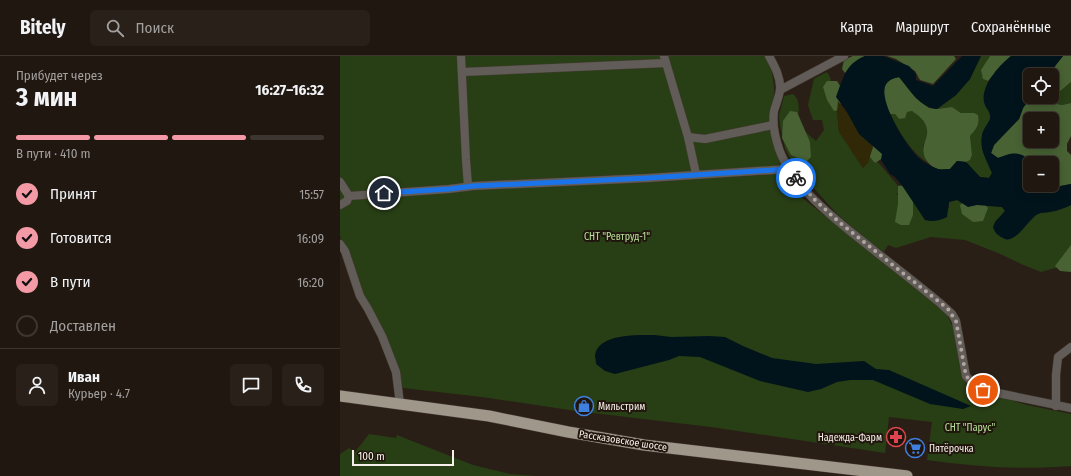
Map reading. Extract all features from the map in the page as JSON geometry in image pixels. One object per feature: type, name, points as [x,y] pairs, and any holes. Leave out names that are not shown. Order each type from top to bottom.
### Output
[{"type":"main road","name":"Рассказовское шоссе","points":[[340,396],[489,416],[644,445],[907,476]]},
{"type":"street","points":[[461,56],[468,186]]},
{"type":"street","points":[[769,56],[776,70],[780,90],[774,112],[773,125],[780,150],[789,169],[811,195],[830,214],[952,314],[957,328],[964,369],[966,376],[970,381],[983,390],[1071,408]]},
{"type":"street","points":[[780,90],[844,56]]},
{"type":"street","points":[[462,72],[665,60],[688,137],[696,174]]},
{"type":"street","points":[[688,137],[705,139],[773,125]]},
{"type":"street","points":[[349,196],[449,189],[468,186],[648,178],[789,169]]},
{"type":"street","points":[[340,182],[349,196]]},
{"type":"street","points":[[340,205],[347,201],[349,196]]},
{"type":"street","points":[[340,244],[345,251],[360,296],[382,336],[396,372],[400,404]]},
{"type":"street","points":[[1056,406],[1056,376],[1058,357],[1071,347]]},
{"type":"green space","name":"СНТ \"Ревтруд-1\"","points":[[340,56],[766,56],[774,85],[774,95],[770,115],[773,141],[784,171],[800,196],[946,313],[953,327],[961,373],[966,383],[973,389],[1027,405],[1071,414],[1071,466],[1035,468],[999,467],[927,460],[932,422],[889,417],[885,453],[711,427],[403,388],[377,327],[360,296],[340,236]]},
{"type":"green space","points":[[853,56],[865,56],[852,64],[845,73],[842,69],[844,60]]},
{"type":"green space","points":[[887,56],[954,56],[956,59],[933,84],[920,80],[915,71],[896,59]]},
{"type":"green space","points":[[981,56],[990,56],[987,60],[983,79],[988,81],[985,93],[990,111],[990,119],[982,135],[982,149],[992,173],[989,178],[980,177],[966,162],[970,160],[972,155],[969,136],[977,127],[973,113],[961,113],[952,107],[937,109],[956,95],[970,79]]},
{"type":"green space","points":[[990,56],[1011,56],[988,81],[983,79],[981,70]]},
{"type":"green space","points":[[1063,56],[1071,56],[1071,82],[1059,92],[1059,68],[1054,68]]},
{"type":"green space","points":[[827,72],[830,77],[837,112],[839,132],[863,168],[871,155],[874,158],[874,163],[877,161],[900,188],[898,194],[896,193],[912,216],[913,201],[925,220],[949,208],[949,202],[957,200],[977,205],[1002,207],[1005,211],[995,222],[1018,234],[1027,222],[1039,213],[1071,205],[1071,247],[1059,267],[1041,272],[965,240],[931,237],[896,248],[888,245],[884,252],[866,239],[836,213],[811,185],[814,182],[814,176],[809,166],[791,160],[785,148],[779,116],[784,96],[793,94],[796,97],[799,108],[797,125],[816,141],[824,130],[822,120],[813,120],[808,105],[814,79]]},
{"type":"green space","points":[[899,77],[916,98],[929,108],[937,109],[952,107],[961,113],[974,113],[978,115],[978,124],[970,136],[972,155],[970,160],[966,162],[957,161],[950,169],[934,168],[928,163],[924,156],[923,149],[927,136],[924,121],[912,111],[907,112],[905,118],[899,119],[895,114],[890,114],[884,96],[885,86],[892,79]]},
{"type":"green space","points":[[827,81],[837,81],[842,89],[840,110],[834,111],[827,100],[823,87]]},
{"type":"green space","points":[[1071,82],[1071,103],[1062,105],[1056,104],[1059,104],[1059,92]]},
{"type":"green space","points":[[1071,103],[1071,136],[1067,144],[1067,151],[1071,155],[1071,184],[1059,186],[1059,156],[1023,156],[1023,166],[1010,154],[998,158],[991,153],[994,145],[1019,119],[1026,104],[1062,105]]},
{"type":"green space","points":[[790,111],[797,112],[810,142],[811,157],[806,162],[791,155],[782,138],[783,121]]},
{"type":"green space","points":[[912,111],[921,118],[927,127],[927,135],[923,149],[928,163],[916,153],[906,141],[890,114],[895,114],[899,119],[907,112]]},
{"type":"green space","points":[[875,141],[886,156],[875,163],[868,155]]},
{"type":"green space","points":[[906,185],[913,197],[913,215],[909,225],[901,225],[895,222],[898,204],[898,186]]},
{"type":"green space","points":[[971,197],[980,199],[988,208],[983,221],[973,222],[962,214],[960,205]]},
{"type":"green space","points":[[1071,245],[1071,272],[1060,271],[1055,266]]},
{"type":"green space","points":[[369,434],[396,438],[397,435],[473,465],[510,474],[536,476],[340,476],[340,454],[349,448],[355,452]]},
{"type":"sand","points":[[838,101],[873,147],[868,163],[863,168],[839,132],[837,112]]},
{"type":"shaded area","points":[[865,56],[883,56],[909,66],[916,74],[916,80],[933,86],[962,56],[981,56],[970,79],[956,95],[937,109],[931,108],[920,101],[899,77],[887,82],[884,91],[889,112],[901,134],[919,158],[938,169],[950,169],[957,161],[966,162],[980,177],[989,178],[992,173],[984,155],[981,140],[983,131],[990,119],[985,105],[984,92],[991,78],[1001,65],[1011,56],[1063,56],[1054,68],[1023,68],[1023,104],[1026,104],[1019,119],[994,145],[991,153],[998,158],[1013,154],[1020,154],[1024,156],[1023,192],[1059,192],[1059,186],[1071,184],[1071,205],[1055,211],[1038,214],[1017,235],[1008,239],[998,235],[993,227],[995,222],[1005,211],[1002,207],[977,205],[968,207],[957,200],[949,202],[947,217],[936,221],[925,220],[903,187],[895,177],[890,174],[881,160],[882,154],[859,134],[847,112],[836,97],[843,78],[849,68],[858,59]]},
{"type":"shaded area","points":[[639,335],[671,337],[725,337],[772,358],[816,364],[864,361],[876,369],[889,370],[971,406],[963,409],[930,404],[873,380],[850,380],[837,382],[821,389],[808,392],[760,381],[700,357],[679,356],[615,374],[605,371],[596,364],[595,355],[598,348],[611,339]]},
{"type":"way so far","points":[[796,178],[814,199],[839,222],[948,309],[956,321],[966,376],[970,381],[983,390]]},
{"type":"place","name":"Мильстрим","points":[[584,406]]},
{"type":"place","name":"Надежда-Фарм","points":[[896,437]]},
{"type":"place","name":"Пятёрочка","points":[[915,448]]},
{"type":"route","points":[[384,193],[473,186],[648,178],[789,169],[796,178]]},
{"type":"park label","name":"СНТ \"Парус\"","points":[[970,427]]}]
